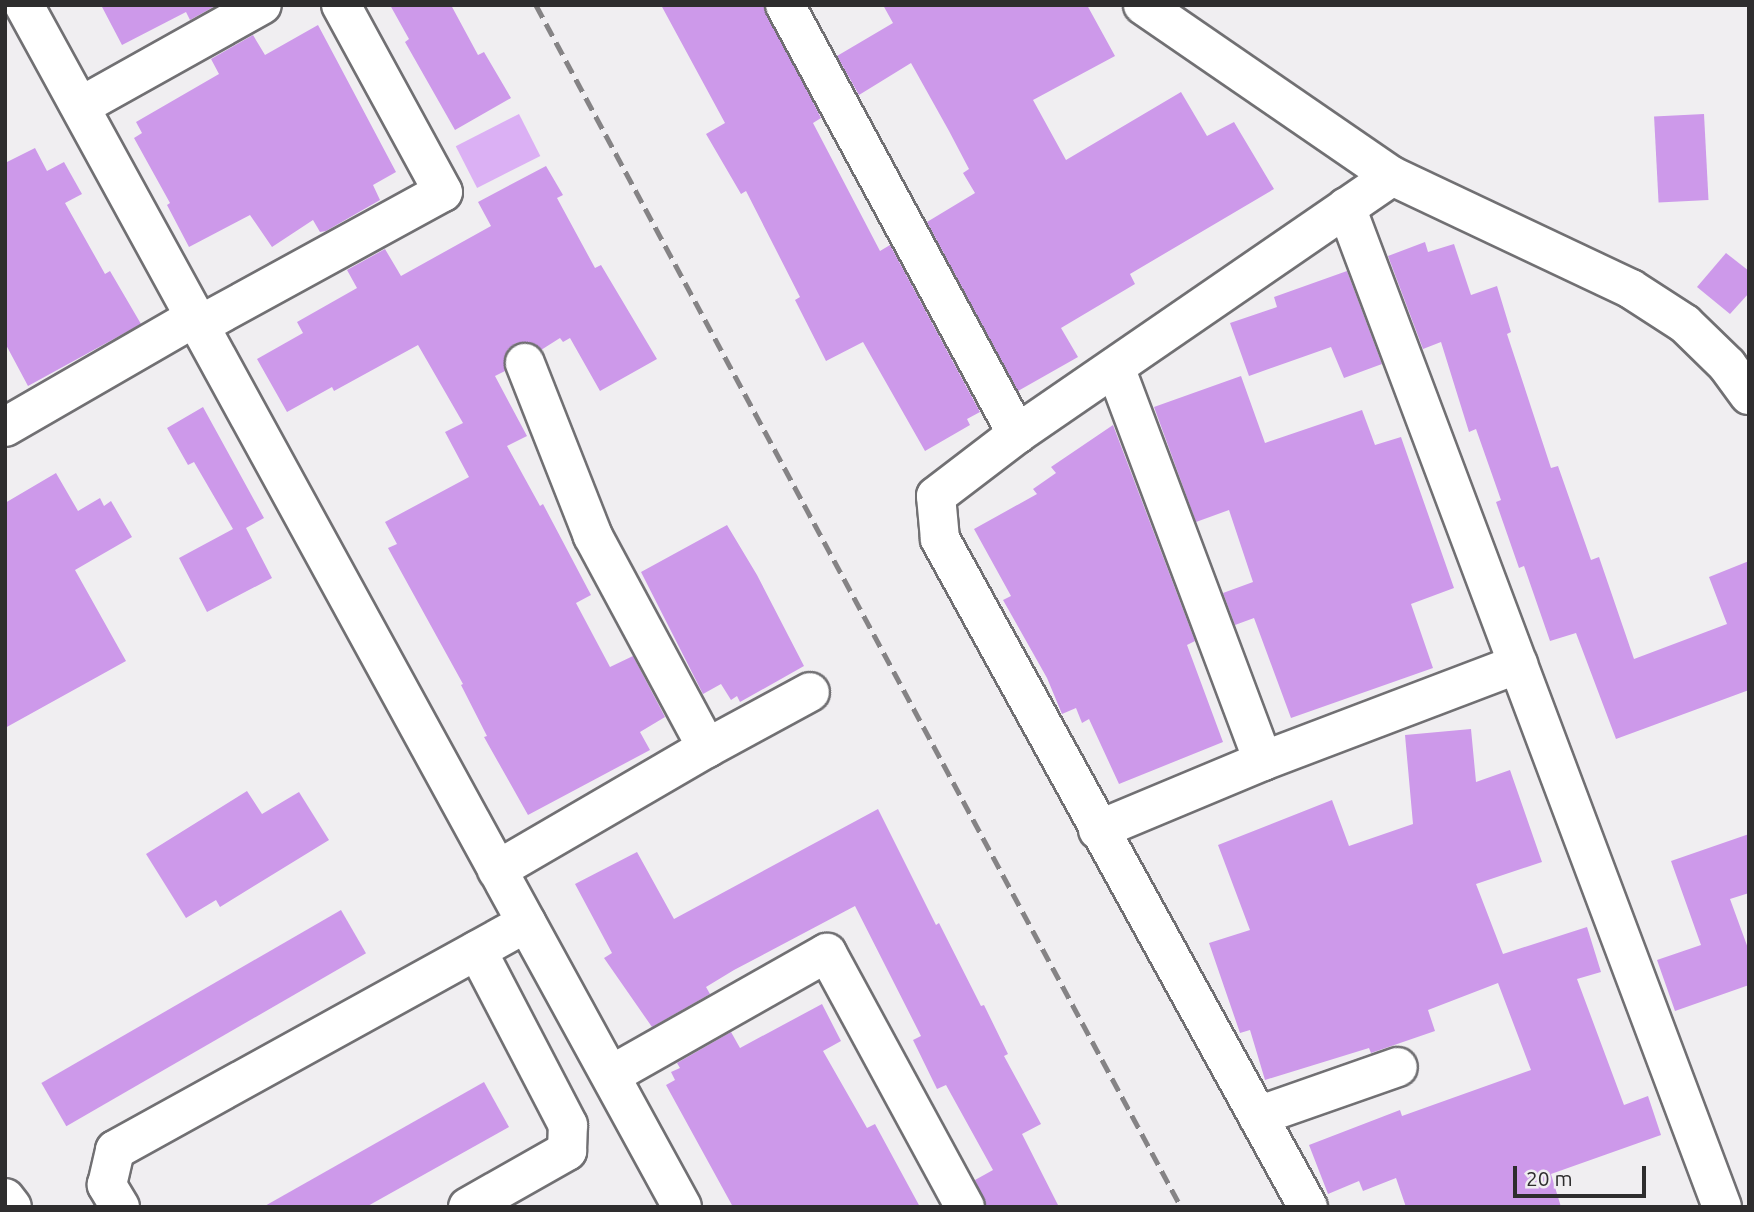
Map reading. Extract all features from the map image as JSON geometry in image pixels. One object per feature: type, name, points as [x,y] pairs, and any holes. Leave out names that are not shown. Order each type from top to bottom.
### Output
[{"type":"street","points":[[23,5],[611,1075],[669,1202]]},
{"type":"street","points":[[81,107],[262,5]]},
{"type":"street","points":[[9,415],[196,322],[443,192],[341,5]]},
{"type":"street","points":[[785,5],[1017,434]]},
{"type":"street","points":[[1143,5],[1392,176],[1631,289],[1685,324],[1727,365],[1749,395]]},
{"type":"street","points":[[1308,1207],[940,539],[936,496],[1017,434],[1392,176]]},
{"type":"street","points":[[1346,207],[1722,1207]]},
{"type":"street","points":[[525,363],[593,536],[707,748]]},
{"type":"street","points":[[1115,367],[1263,761]]},
{"type":"street","points":[[1098,830],[1263,761],[1518,664]]},
{"type":"street","points":[[497,870],[707,748],[810,692]]},
{"type":"street","points":[[120,1207],[107,1185],[115,1150],[527,923]]},
{"type":"street","points":[[468,1207],[568,1151],[568,1125],[477,950]]},
{"type":"street","points":[[611,1075],[827,953],[965,1207]]},
{"type":"street","points":[[1258,1116],[1398,1067]]},
{"type":"street","points":[[5,1198],[12,1207]]},
{"type":"shaded area","points":[[519,114],[540,156],[477,188],[456,146]]},
{"type":"building","points":[[101,5],[217,5],[190,20],[186,12],[122,45]]},
{"type":"building","points":[[390,5],[451,5],[478,55],[484,52],[511,98],[455,130],[405,42],[409,39]]},
{"type":"building","points":[[661,5],[763,5],[821,118],[813,123],[880,251],[890,245],[980,412],[967,419],[970,425],[925,451],[863,342],[826,361],[795,300],[800,297],[746,191],[741,194],[706,134],[725,123]]},
{"type":"building","points":[[883,5],[1087,5],[1115,56],[1033,100],[1066,160],[1181,92],[1207,136],[1234,122],[1274,189],[1130,274],[1135,284],[1061,328],[1078,357],[1018,391],[927,222],[975,193],[963,173],[969,169],[949,131],[911,63],[859,95],[837,56],[893,23]]},
{"type":"building","points":[[318,25],[396,172],[373,185],[380,200],[326,231],[320,232],[313,220],[272,247],[250,215],[189,247],[167,205],[170,203],[134,138],[142,133],[136,122],[219,74],[211,59],[253,35],[265,55]]},
{"type":"building","points":[[1704,114],[1709,200],[1659,202],[1654,117]]},
{"type":"building","points":[[35,148],[47,171],[64,162],[82,194],[65,203],[105,274],[110,271],[141,324],[28,386],[5,343],[5,163]]},
{"type":"building","points":[[546,166],[563,195],[557,198],[595,268],[601,265],[657,359],[600,391],[570,338],[563,342],[560,338],[541,350],[529,342],[516,343],[508,349],[504,359],[505,371],[495,376],[527,436],[507,446],[540,506],[543,504],[591,595],[576,603],[610,667],[633,656],[665,717],[640,732],[650,750],[528,815],[484,737],[487,736],[461,685],[463,684],[388,548],[397,544],[385,522],[469,477],[445,432],[463,423],[418,345],[334,391],[332,387],[287,412],[257,359],[303,333],[297,322],[357,288],[347,270],[385,249],[401,276],[491,226],[478,202]]},
{"type":"building","points":[[1425,242],[1428,252],[1454,244],[1471,295],[1497,286],[1511,332],[1507,334],[1551,468],[1558,466],[1591,560],[1599,557],[1634,659],[1727,624],[1709,577],[1749,561],[1749,690],[1616,739],[1576,633],[1550,641],[1524,566],[1519,568],[1496,502],[1501,500],[1476,429],[1469,432],[1441,342],[1423,349],[1388,256]]},
{"type":"building","points":[[1726,253],[1749,271],[1749,293],[1730,314],[1697,287]]},
{"type":"building","points":[[1347,271],[1382,364],[1344,378],[1331,347],[1249,376],[1230,323],[1277,307],[1274,297]]},
{"type":"building","points":[[1241,376],[1265,443],[1362,410],[1375,445],[1401,437],[1454,588],[1411,604],[1433,668],[1291,718],[1254,618],[1235,625],[1223,593],[1253,582],[1229,510],[1196,522],[1154,407]]},
{"type":"building","points":[[203,407],[264,518],[246,528],[272,578],[207,612],[179,558],[233,529],[194,462],[188,465],[167,428]]},
{"type":"building","points":[[1113,425],[1195,641],[1187,645],[1223,742],[1119,784],[1089,719],[1082,723],[1076,708],[1062,714],[1047,678],[1003,600],[1011,596],[974,529],[1037,494],[1033,489],[1056,473],[1051,467]]},
{"type":"building","points":[[56,473],[78,511],[100,498],[104,506],[111,501],[132,537],[75,570],[126,661],[5,728],[5,503]]},
{"type":"building","points":[[727,525],[757,575],[804,666],[740,702],[737,696],[731,700],[721,684],[703,694],[641,572]]},
{"type":"building","points":[[1471,729],[1476,782],[1510,770],[1542,862],[1476,884],[1503,954],[1587,927],[1601,972],[1577,979],[1624,1105],[1648,1096],[1661,1135],[1551,1174],[1561,1207],[1406,1207],[1396,1178],[1363,1191],[1359,1181],[1328,1194],[1309,1145],[1400,1110],[1402,1116],[1531,1070],[1498,983],[1428,1010],[1435,1031],[1371,1053],[1369,1048],[1265,1080],[1250,1030],[1240,1033],[1209,943],[1250,930],[1218,845],[1332,800],[1349,846],[1413,824],[1405,735]]},
{"type":"building","points":[[247,791],[262,814],[299,792],[329,840],[220,907],[216,900],[186,918],[146,854]]},
{"type":"building","points":[[878,809],[936,925],[939,923],[981,1006],[984,1005],[1008,1054],[1004,1056],[1041,1124],[1022,1134],[1059,1207],[987,1207],[975,1180],[993,1170],[946,1085],[937,1089],[913,1040],[921,1036],[855,906],[734,970],[706,987],[710,994],[652,1027],[604,958],[612,953],[575,884],[637,852],[674,919]]},
{"type":"building","points":[[1749,834],[1749,893],[1730,899],[1749,951],[1749,985],[1675,1011],[1657,960],[1701,945],[1671,861]]},
{"type":"building","points":[[341,910],[366,953],[66,1126],[41,1083]]},
{"type":"building","points":[[822,1004],[841,1041],[823,1051],[867,1128],[875,1124],[920,1207],[733,1207],[666,1085],[675,1080],[671,1072],[680,1068],[677,1063],[731,1032],[740,1048]]},
{"type":"building","points":[[484,1082],[509,1127],[366,1207],[263,1207]]},
{"type":"railway","points":[[536,5],[1181,1207]]}]
